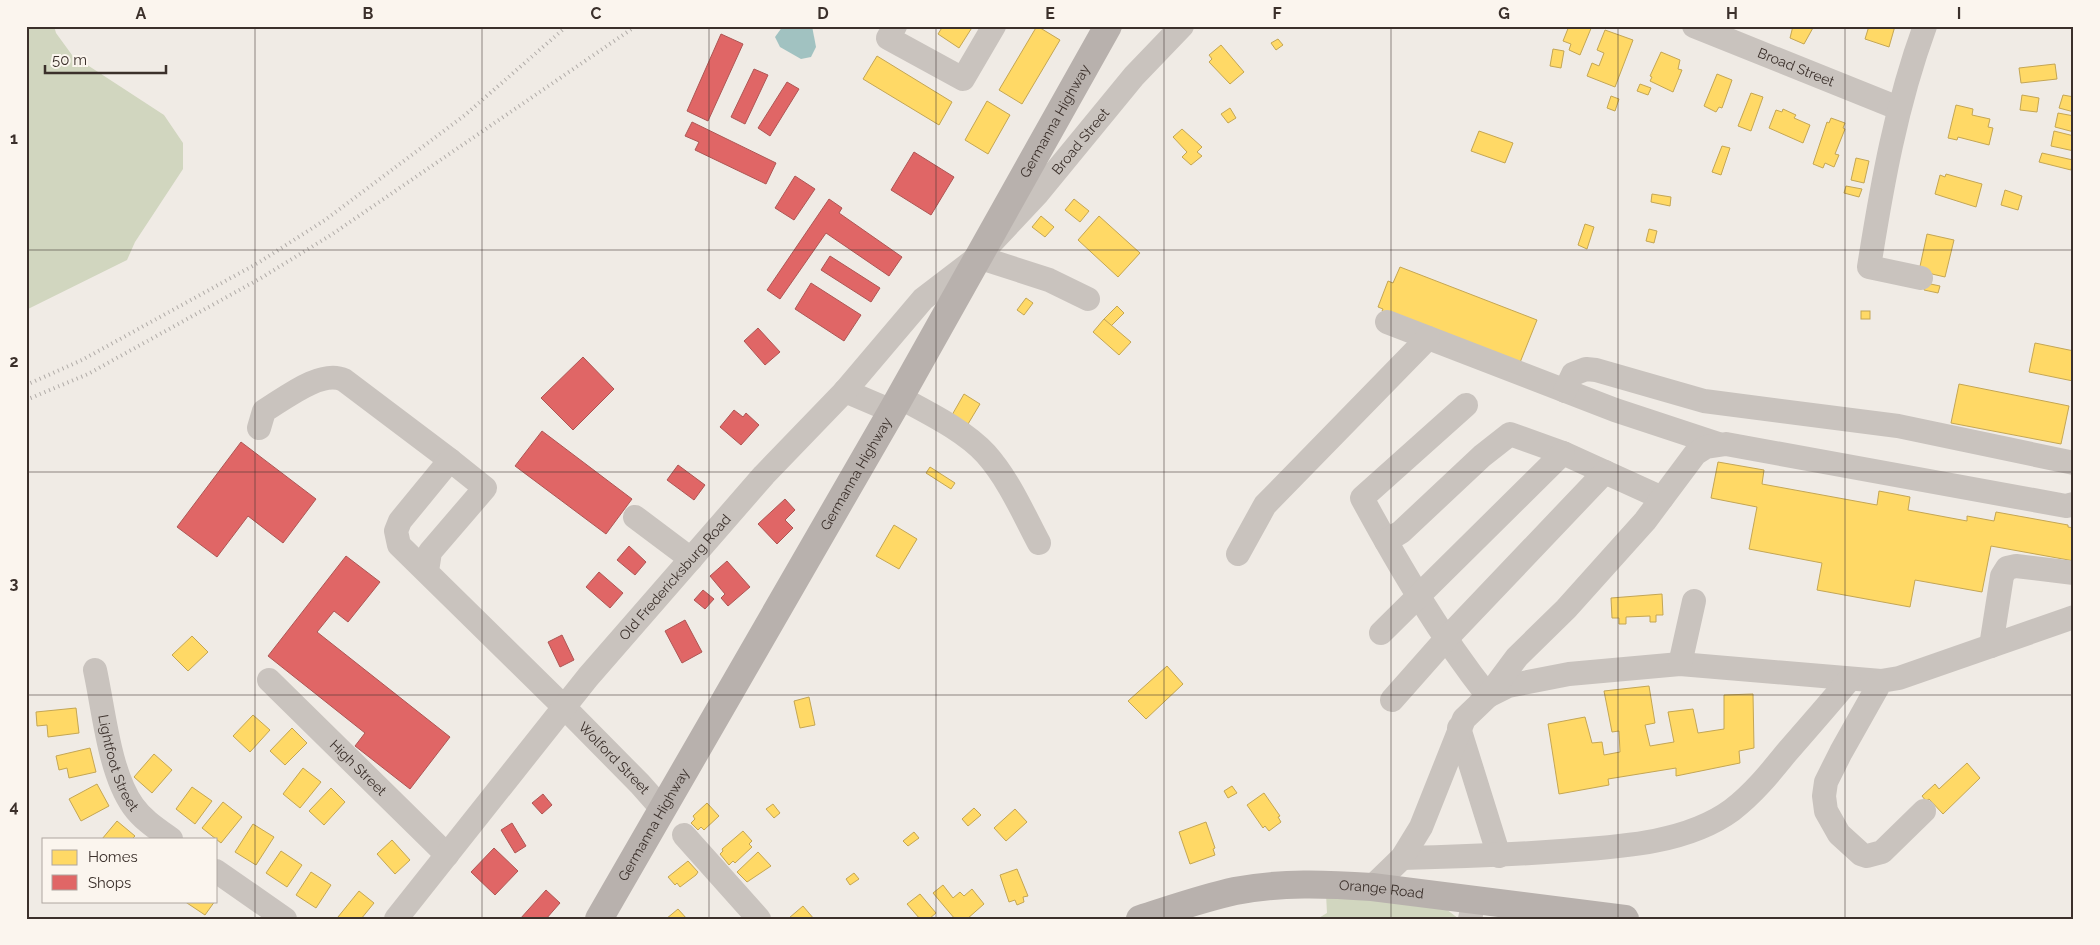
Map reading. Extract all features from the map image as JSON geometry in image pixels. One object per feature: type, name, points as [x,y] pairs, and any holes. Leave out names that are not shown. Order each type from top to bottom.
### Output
[{"type":"main road","name":"Germanna Highway","points":[[599,919],[896,404],[1108,26]]},
{"type":"main road","name":"Orange Road","points":[[1140,919],[1237,891],[1290,885],[1335,884],[1372,887],[1472,910],[1625,919]]},
{"type":"street","points":[[895,26],[888,38],[963,79],[994,26]]},
{"type":"street","name":"Broad Street","points":[[978,257],[1048,182],[1134,76],[1182,26]]},
{"type":"street","name":"Broad Street","points":[[1694,26],[1898,108]]},
{"type":"street","points":[[1920,278],[1869,267],[1880,192],[1898,108],[1925,26]]},
{"type":"street","points":[[978,257],[1049,280],[1088,299]]},
{"type":"street","name":"Old Fredericksburg Road","points":[[396,919],[564,707],[764,475],[845,391],[923,299],[978,257]]},
{"type":"street","points":[[1387,322],[1565,392],[1718,444],[2066,506],[2074,504]]},
{"type":"street","points":[[1238,554],[1265,505],[1428,338]]},
{"type":"street","points":[[1565,392],[1573,374],[1586,369],[1596,370],[1704,401],[1898,426],[2074,463]]},
{"type":"street","points":[[259,428],[264,411],[321,378],[334,376],[344,380],[485,488],[430,552],[428,570]]},
{"type":"street","points":[[845,391],[896,404],[947,423],[985,453],[1009,486],[1038,543]]},
{"type":"street","points":[[1466,406],[1362,498],[1456,656],[1488,696]]},
{"type":"street","points":[[1386,541],[1401,532],[1482,456],[1510,434],[1563,453],[1662,498]]},
{"type":"street","points":[[1488,696],[1517,657],[1566,609],[1662,498],[1694,454],[1718,444]]},
{"type":"street","points":[[1381,633],[1563,453]]},
{"type":"street","points":[[450,460],[400,521],[396,531],[402,548],[417,564],[428,570],[564,707]]},
{"type":"street","points":[[1392,700],[1446,639],[1605,472]]},
{"type":"street","points":[[635,517],[691,559]]},
{"type":"street","points":[[1991,646],[2002,576],[2007,568],[2016,566],[2074,573]]},
{"type":"street","points":[[1680,664],[1694,601]]},
{"type":"street","points":[[1372,887],[1402,858],[1421,827],[1459,728],[1475,705],[1508,686],[1569,674],[1680,664],[1800,673],[1849,680],[1881,681],[1899,678],[2074,617]]},
{"type":"street","name":"Lightfoot Street","points":[[96,670],[116,772],[123,791],[134,808],[147,822],[170,838]]},
{"type":"street","name":"High Street","points":[[269,680],[448,854]]},
{"type":"street","points":[[1402,858],[1499,856],[1643,844],[1710,822],[1731,811],[1753,793],[1849,680]]},
{"type":"street","points":[[1881,681],[1840,752],[1826,782],[1824,796],[1826,811],[1838,834],[1860,854],[1867,856],[1882,852],[1924,812]]},
{"type":"street","name":"Wolford Street","points":[[564,707],[663,810]]},
{"type":"street","points":[[1459,728],[1499,856]]},
{"type":"street","points":[[684,835],[759,919]]},
{"type":"street","points":[[218,872],[285,919]]},
{"type":"green space","points":[[26,26],[54,26],[56,33],[72,55],[164,115],[183,143],[183,169],[135,242],[127,260],[26,310]]},
{"type":"green space","points":[[1326,894],[1446,909],[1459,919],[1317,919],[1327,913]]},
{"type":"water","points":[[783,26],[812,26],[816,47],[811,57],[801,59],[780,47],[775,37]]},
{"type":"building: Homes","points":[[943,26],[973,26],[959,48],[938,34]]},
{"type":"building: Homes","points":[[1037,26],[1060,40],[1022,104],[999,90]]},
{"type":"building: Homes","points":[[1569,26],[1592,26],[1580,55],[1569,50],[1571,44],[1563,41]]},
{"type":"building: Homes","points":[[1793,26],[1814,26],[1804,44],[1790,38]]},
{"type":"building: Homes","points":[[1869,26],[1895,26],[1889,47],[1865,39]]},
{"type":"building: Homes","points":[[1605,30],[1633,40],[1615,87],[1587,76],[1592,63],[1599,66],[1604,53],[1597,50]]},
{"type":"building: Homes","points":[[1278,39],[1283,45],[1276,50],[1271,43]]},
{"type":"building: Homes","points":[[1221,45],[1244,72],[1230,84],[1209,62],[1212,59],[1209,55]]},
{"type":"building: Homes","points":[[1553,49],[1564,51],[1561,68],[1550,66]]},
{"type":"building: Homes","points":[[1661,52],[1680,60],[1678,69],[1682,70],[1673,92],[1650,81],[1652,77],[1650,76]]},
{"type":"building: Homes","points":[[877,56],[952,102],[939,125],[863,79]]},
{"type":"building: Homes","points":[[2055,64],[2057,79],[2021,83],[2019,68]]},
{"type":"building: Homes","points":[[1717,74],[1732,80],[1722,108],[1719,107],[1716,112],[1704,106]]},
{"type":"building: Homes","points":[[1640,84],[1651,88],[1648,95],[1637,91]]},
{"type":"building: Homes","points":[[1751,93],[1763,97],[1751,131],[1738,126]]},
{"type":"building: Homes","points":[[2022,95],[2039,98],[2037,112],[2020,110]]},
{"type":"building: Homes","points":[[2063,95],[2074,97],[2074,112],[2059,108]]},
{"type":"building: Homes","points":[[1611,96],[1619,99],[1615,111],[1607,108]]},
{"type":"building: Homes","points":[[987,101],[1010,115],[988,154],[965,140]]},
{"type":"building: Homes","points":[[1956,105],[1973,109],[1972,115],[1990,119],[1988,127],[1993,128],[1989,145],[1958,137],[1957,140],[1948,138]]},
{"type":"building: Homes","points":[[1230,108],[1236,118],[1228,123],[1221,114]]},
{"type":"building: Homes","points":[[1783,109],[1796,115],[1794,118],[1810,125],[1803,143],[1769,128],[1776,110],[1782,112]]},
{"type":"building: Homes","points":[[2058,113],[2074,116],[2074,132],[2055,127]]},
{"type":"building: Homes","points":[[1831,118],[1845,123],[1843,128],[1845,129],[1835,154],[1839,155],[1834,167],[1825,163],[1823,168],[1813,164],[1827,122],[1829,123]]},
{"type":"building: Homes","points":[[1182,129],[1202,147],[1197,152],[1202,156],[1191,165],[1182,157],[1187,152],[1173,137]]},
{"type":"building: Homes","points":[[1479,131],[1513,143],[1505,163],[1471,151]]},
{"type":"building: Homes","points":[[2054,131],[2074,136],[2074,151],[2051,146]]},
{"type":"building: Homes","points":[[1722,146],[1730,148],[1721,175],[1712,172]]},
{"type":"building: Homes","points":[[2042,153],[2073,160],[2071,170],[2039,162]]},
{"type":"building: Homes","points":[[1856,158],[1869,161],[1864,183],[1851,180]]},
{"type":"building: Homes","points":[[1946,174],[1982,184],[1976,207],[1935,194],[1940,175],[1945,177]]},
{"type":"building: Homes","points":[[1846,186],[1862,189],[1859,197],[1844,193]]},
{"type":"building: Homes","points":[[2005,190],[2022,196],[2018,210],[2001,205]]},
{"type":"building: Homes","points":[[1652,194],[1671,197],[1670,206],[1651,202]]},
{"type":"building: Homes","points":[[1074,199],[1089,211],[1080,222],[1065,210]]},
{"type":"building: Homes","points":[[1041,216],[1054,227],[1045,237],[1032,227]]},
{"type":"building: Homes","points":[[1099,216],[1140,253],[1118,277],[1078,240]]},
{"type":"building: Homes","points":[[1585,224],[1594,227],[1587,249],[1578,245]]},
{"type":"building: Homes","points":[[1649,229],[1657,231],[1654,243],[1646,241]]},
{"type":"building: Homes","points":[[1927,234],[1954,240],[1945,277],[1919,271]]},
{"type":"building: Homes","points":[[1400,267],[1537,320],[1519,365],[1382,311],[1383,309],[1378,307],[1388,281],[1393,283]]},
{"type":"building: Homes","points":[[1926,283],[1940,286],[1938,293],[1924,290]]},
{"type":"building: Homes","points":[[1026,298],[1033,303],[1024,315],[1017,310]]},
{"type":"building: Homes","points":[[1117,306],[1124,313],[1111,326],[1104,319]]},
{"type":"building: Homes","points":[[1861,311],[1870,311],[1870,319],[1861,319]]},
{"type":"building: Homes","points":[[1104,319],[1131,342],[1119,355],[1093,332]]},
{"type":"building: Homes","points":[[2035,343],[2074,351],[2073,381],[2029,372]]},
{"type":"building: Homes","points":[[1959,384],[2069,406],[2061,444],[1951,423]]},
{"type":"building: Homes","points":[[964,394],[980,404],[968,424],[952,415]]},
{"type":"building: Homes","points":[[1718,462],[1764,470],[1762,484],[1877,505],[1879,491],[1910,497],[1908,510],[1967,521],[1967,516],[1994,521],[1996,512],[2068,525],[2068,527],[2074,528],[2074,561],[1991,546],[1982,592],[1915,580],[1910,607],[1817,590],[1822,563],[1749,549],[1757,507],[1711,498]]},
{"type":"building: Homes","points":[[930,467],[955,483],[951,489],[926,473]]},
{"type":"building: Homes","points":[[894,525],[917,539],[899,569],[876,556]]},
{"type":"building: Homes","points":[[1662,594],[1663,615],[1656,615],[1656,622],[1650,622],[1650,616],[1626,617],[1626,624],[1619,624],[1619,618],[1612,618],[1611,598]]},
{"type":"building: Homes","points":[[192,636],[208,652],[188,671],[172,655]]},
{"type":"building: Homes","points":[[1167,666],[1183,684],[1146,719],[1128,701]]},
{"type":"building: Homes","points":[[1649,686],[1655,723],[1645,725],[1650,746],[1674,742],[1668,712],[1693,709],[1698,733],[1724,729],[1724,695],[1753,694],[1754,748],[1739,751],[1740,763],[1676,776],[1676,768],[1608,779],[1609,785],[1559,794],[1548,724],[1585,717],[1592,743],[1602,742],[1604,755],[1620,752],[1619,731],[1612,732],[1604,691]]},
{"type":"building: Homes","points":[[809,697],[815,725],[800,728],[794,701]]},
{"type":"building: Homes","points":[[76,708],[79,733],[48,737],[47,725],[37,726],[36,712]]},
{"type":"building: Homes","points":[[253,715],[270,730],[250,752],[233,736]]},
{"type":"building: Homes","points":[[292,728],[307,743],[285,765],[270,751]]},
{"type":"building: Homes","points":[[90,748],[96,772],[69,778],[67,768],[59,770],[56,756]]},
{"type":"building: Homes","points":[[154,754],[172,770],[152,793],[134,777]]},
{"type":"building: Homes","points":[[1967,763],[1980,778],[1943,814],[1929,799],[1926,801],[1922,796],[1935,784],[1939,789]]},
{"type":"building: Homes","points":[[303,768],[321,782],[300,808],[283,794]]},
{"type":"building: Homes","points":[[97,784],[109,806],[81,821],[69,799]]},
{"type":"building: Homes","points":[[1232,786],[1237,793],[1228,798],[1224,791]]},
{"type":"building: Homes","points":[[192,787],[212,801],[195,824],[176,809]]},
{"type":"building: Homes","points":[[331,788],[345,802],[324,825],[309,811]]},
{"type":"building: Homes","points":[[1264,793],[1280,816],[1278,817],[1281,822],[1269,831],[1265,826],[1263,828],[1247,805]]},
{"type":"building: Homes","points":[[223,802],[242,817],[221,843],[218,838],[215,838],[202,828]]},
{"type":"building: Homes","points":[[707,803],[719,816],[704,830],[701,827],[698,830],[691,823],[695,819],[693,816]]},
{"type":"building: Homes","points":[[773,804],[780,813],[774,818],[766,809]]},
{"type":"building: Homes","points":[[974,808],[981,815],[968,826],[962,819]]},
{"type":"building: Homes","points":[[1015,809],[1027,822],[1006,841],[994,828]]},
{"type":"building: Homes","points":[[117,821],[135,836],[133,838],[103,838]]},
{"type":"building: Homes","points":[[1206,822],[1215,848],[1213,849],[1215,855],[1190,864],[1179,832]]},
{"type":"building: Homes","points":[[253,824],[274,837],[256,865],[235,852]]},
{"type":"building: Homes","points":[[743,831],[752,841],[749,844],[752,847],[735,863],[733,861],[729,865],[720,854],[723,851],[722,849]]},
{"type":"building: Homes","points":[[914,832],[919,838],[908,846],[903,841]]},
{"type":"building: Homes","points":[[392,840],[410,860],[395,874],[377,854]]},
{"type":"building: Homes","points":[[281,851],[302,865],[287,887],[266,873]]},
{"type":"building: Homes","points":[[758,852],[771,866],[747,882],[737,872]]},
{"type":"building: Homes","points":[[688,861],[698,872],[680,887],[677,883],[675,885],[668,877]]},
{"type":"building: Homes","points":[[1017,869],[1028,896],[1023,897],[1024,902],[1017,905],[1015,900],[1009,902],[1000,875]]},
{"type":"building: Homes","points":[[311,872],[331,885],[316,908],[296,895]]},
{"type":"building: Homes","points":[[854,873],[859,879],[850,885],[846,879]]},
{"type":"building: Homes","points":[[943,885],[953,898],[960,892],[964,896],[972,889],[984,904],[967,919],[955,919],[933,893]]},
{"type":"building: Homes","points":[[359,891],[374,903],[361,919],[340,919],[338,917]]},
{"type":"building: Homes","points":[[920,894],[936,913],[929,919],[920,919],[907,904]]},
{"type":"building: Homes","points":[[186,902],[214,902],[205,915]]},
{"type":"building: Homes","points":[[803,906],[814,919],[789,919],[789,918]]},
{"type":"building: Homes","points":[[678,909],[687,919],[666,919]]},
{"type":"building: Shops","points":[[721,34],[743,44],[708,121],[687,111]]},
{"type":"building: Shops","points":[[754,69],[768,75],[745,124],[731,117]]},
{"type":"building: Shops","points":[[787,82],[799,89],[770,136],[758,128]]},
{"type":"building: Shops","points":[[692,122],[776,163],[766,184],[695,150],[699,142],[685,136]]},
{"type":"building: Shops","points":[[914,152],[954,177],[931,215],[891,190]]},
{"type":"building: Shops","points":[[795,176],[815,189],[794,220],[775,208]]},
{"type":"building: Shops","points":[[829,199],[842,208],[839,213],[902,257],[889,276],[826,233],[780,299],[767,290]]},
{"type":"building: Shops","points":[[830,256],[880,288],[871,302],[821,270]]},
{"type":"building: Shops","points":[[811,283],[861,315],[844,341],[795,309]]},
{"type":"building: Shops","points":[[758,328],[780,352],[765,365],[744,341]]},
{"type":"building: Shops","points":[[583,357],[614,389],[573,430],[541,398]]},
{"type":"building: Shops","points":[[734,410],[743,417],[746,413],[759,425],[741,445],[720,427]]},
{"type":"building: Shops","points":[[542,431],[632,499],[606,534],[515,466]]},
{"type":"building: Shops","points":[[241,442],[316,499],[283,543],[248,516],[217,557],[177,527]]},
{"type":"building: Shops","points":[[678,465],[705,485],[694,500],[667,480]]},
{"type":"building: Shops","points":[[785,499],[795,510],[785,520],[793,528],[777,544],[758,524]]},
{"type":"building: Shops","points":[[629,546],[646,562],[635,575],[617,560]]},
{"type":"building: Shops","points":[[346,556],[380,582],[348,622],[334,611],[317,632],[450,737],[410,789],[355,746],[365,733],[268,656]]},
{"type":"building: Shops","points":[[727,561],[750,587],[728,606],[721,598],[725,594],[710,576]]},
{"type":"building: Shops","points":[[599,572],[623,593],[610,608],[586,587]]},
{"type":"building: Shops","points":[[703,590],[714,599],[705,609],[694,600]]},
{"type":"building: Shops","points":[[685,620],[702,652],[682,663],[665,631]]},
{"type":"building: Shops","points":[[562,635],[574,660],[560,667],[548,642]]},
{"type":"building: Shops","points":[[543,794],[552,805],[542,814],[532,803]]},
{"type":"building: Shops","points":[[512,823],[526,846],[515,853],[501,830]]},
{"type":"building: Shops","points":[[494,848],[518,871],[495,895],[471,872]]},
{"type":"building: Shops","points":[[546,890],[560,903],[546,919],[520,919]]},
{"type":"railway","points":[[26,385],[82,360],[258,263],[325,220],[465,115],[567,26]]},
{"type":"railway","points":[[26,400],[88,374],[261,278],[331,235],[636,26]]}]
